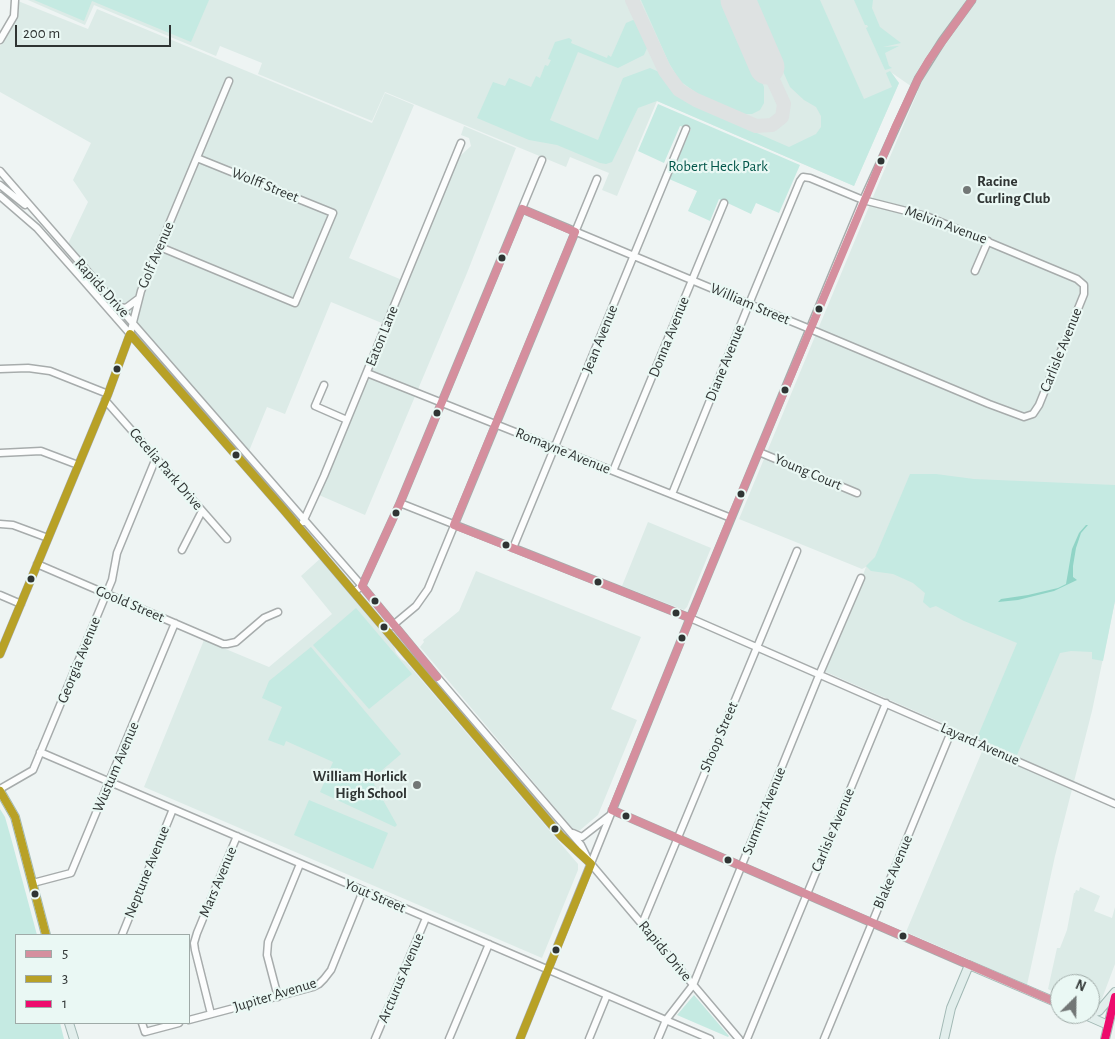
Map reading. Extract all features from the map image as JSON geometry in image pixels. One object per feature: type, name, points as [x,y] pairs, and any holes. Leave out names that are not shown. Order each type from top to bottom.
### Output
[{"type":"main road","points":[[0,790],[15,817],[46,934]]},
{"type":"main road","points":[[944,1039],[951,1008],[969,964],[1050,1000]]},
{"type":"main road","points":[[1100,1010],[1115,992]]},
{"type":"main road","points":[[1105,1039],[1111,1026],[1115,997]]},
{"type":"main road","points":[[69,1024],[74,1039]]},
{"type":"street","points":[[0,40],[14,16],[15,0]]},
{"type":"street","points":[[520,1039],[690,618],[863,200],[918,79],[942,41],[972,0]]},
{"type":"street","name":"Golf Avenue","points":[[0,654],[107,397],[130,334],[139,298],[229,81]]},
{"type":"street","name":"Jean Avenue","points":[[513,548],[686,129]]},
{"type":"street","name":"Eaton Lane","points":[[298,526],[305,520],[461,143]]},
{"type":"street","name":"Wolff Street","points":[[160,247],[295,304],[333,213],[197,158]]},
{"type":"street","points":[[354,592],[362,586],[400,503],[542,160]]},
{"type":"street","name":"Rapids Drive","points":[[0,172],[362,586],[581,845],[591,864]]},
{"type":"street","name":"Melvin Avenue","points":[[803,177],[810,178],[863,200],[926,216],[1077,279],[1084,284]]},
{"type":"street","name":"Diane Avenue","points":[[672,494],[803,177]]},
{"type":"street","points":[[387,630],[416,606],[424,595],[597,179]]},
{"type":"street","points":[[0,185],[41,219]]},
{"type":"street","points":[[0,196],[6,189]]},
{"type":"street","name":"Rapids Drive","points":[[0,196],[19,211],[50,243],[155,362],[298,526],[561,836],[591,864],[738,1039]]},
{"type":"street","name":"Donna Avenue","points":[[614,471],[724,204]]},
{"type":"street","name":"William Street","points":[[522,210],[1018,416],[1024,417],[1033,414]]},
{"type":"street","points":[[50,243],[57,237]]},
{"type":"street","points":[[975,271],[988,241]]},
{"type":"street","points":[[83,280],[89,274]]},
{"type":"street","name":"Carlisle Avenue","points":[[1033,414],[1039,405],[1084,294],[1084,284]]},
{"type":"street","points":[[118,306],[126,308],[139,298]]},
{"type":"street","points":[[155,362],[162,356]]},
{"type":"street","points":[[0,370],[28,368],[50,371],[107,397]]},
{"type":"street","points":[[167,376],[174,371]]},
{"type":"street","name":"Romayne Avenue","points":[[367,373],[731,518]]},
{"type":"street","points":[[324,385],[315,406],[347,420]]},
{"type":"street","points":[[190,402],[196,396]]},
{"type":"street","name":"Cecelia Park Drive","points":[[107,397],[156,458],[227,538]]},
{"type":"street","points":[[219,436],[226,429]]},
{"type":"street","points":[[0,452],[41,451],[78,465]]},
{"type":"street","name":"Young Court","points":[[760,452],[857,493]]},
{"type":"street","name":"Georgia Avenue","points":[[0,790],[33,770],[112,580],[117,553],[156,458]]},
{"type":"street","points":[[251,472],[257,466]]},
{"type":"street","name":"Layard Avenue","points":[[400,503],[690,618],[820,673],[886,704],[1115,804]]},
{"type":"street","points":[[182,550],[202,511]]},
{"type":"street","points":[[0,524],[13,524],[48,538]]},
{"type":"street","name":"Shoop Street","points":[[642,924],[797,551]]},
{"type":"street","name":"Goold Street","points":[[37,564],[223,644],[236,642],[264,618],[278,612]]},
{"type":"street","name":"Summit Avenue","points":[[658,1039],[666,1020],[693,985],[820,673],[861,578]]},
{"type":"street","points":[[0,595],[21,604]]},
{"type":"street","name":"Wustum Avenue","points":[[33,884],[71,874],[175,623]]},
{"type":"street","name":"Carlisle Avenue","points":[[747,1039],[886,704]]},
{"type":"street","name":"Blake Avenue","points":[[824,1039],[951,732]]},
{"type":"street","name":"Yout Street","points":[[40,752],[710,1039]]},
{"type":"street","name":"Neptune Avenue","points":[[122,934],[174,809]]},
{"type":"street","points":[[568,830],[582,837],[611,812]]},
{"type":"street","points":[[611,812],[678,838],[969,964]]},
{"type":"street","name":"Mars Avenue","points":[[211,1014],[194,950],[194,943],[237,836]]},
{"type":"street","points":[[278,997],[267,955],[268,942],[300,864]]},
{"type":"street","name":"Jupiter Avenue","points":[[190,1020],[313,987],[324,979],[331,970],[363,891]]},
{"type":"street","name":"Arcturus Avenue","points":[[376,1039],[426,918]]},
{"type":"street","points":[[449,1039],[489,944]]},
{"type":"street","points":[[589,1039],[607,995]]},
{"type":"street","points":[[142,1024],[145,1032],[175,1024]]},
{"type":"shaded area","points":[[28,0],[1115,0],[1115,601],[1092,711],[1055,856],[1027,985],[906,932],[986,742],[826,672],[826,667],[866,567],[862,569],[739,519],[918,91],[892,73],[899,83],[854,186],[657,101],[617,196],[602,190],[609,173],[570,157],[566,167],[385,92],[372,121],[258,74],[262,63],[220,46],[216,56],[94,5],[85,25]]},
{"type":"shaded area","points":[[18,1],[88,29],[97,9],[372,123],[385,93],[414,105],[349,258],[407,282],[459,157],[471,146],[469,138],[461,135],[464,126],[516,148],[467,273],[365,515],[319,495],[389,326],[331,302],[285,414],[267,407],[249,451],[68,244],[88,202],[73,180],[91,143],[0,92],[0,46],[14,24]]},
{"type":"shaded area","points":[[648,522],[711,548],[687,607],[684,610],[622,586]]},
{"type":"shaded area","points":[[1088,525],[1081,533],[1076,548],[1073,566],[1073,577],[1077,580],[1054,591],[1018,600],[998,602],[1001,599],[1028,595],[1058,588],[1066,584],[1072,549],[1079,533]]},
{"type":"shaded area","name":"William Horlick High School","points":[[322,557],[352,597],[394,647],[401,659],[406,662],[578,864],[578,870],[542,958],[144,787],[204,640],[269,667],[332,614],[301,576]]},
{"type":"shaded area","points":[[476,571],[641,637],[611,709],[637,720],[598,815],[579,831],[573,829],[420,647],[424,642],[423,640],[459,611]]},
{"type":"shaded area","points":[[1080,887],[1100,896],[1094,911],[1112,918],[1115,907],[1115,964],[1100,1004],[1100,974],[1051,974],[1057,948],[1060,948],[1067,930],[1074,893],[1076,890],[1079,891]]},
{"type":"green space","points":[[34,0],[209,0],[191,42],[92,1],[84,21]]},
{"type":"green space","points":[[641,0],[725,0],[764,87],[764,103],[760,110],[752,114],[743,114],[698,94],[680,81],[669,63]]},
{"type":"green space","points":[[751,0],[820,0],[864,99],[892,87],[886,73],[890,71],[899,83],[854,186],[657,101],[638,108],[612,162],[606,164],[557,145],[529,140],[477,118],[493,82],[505,86],[509,78],[531,87],[536,76],[540,78],[545,65],[548,66],[551,60],[548,59],[555,42],[569,38],[572,40],[571,43],[607,58],[608,55],[611,57],[626,23],[633,20],[638,23],[646,42],[647,48],[644,55],[618,68],[578,52],[550,120],[598,140],[623,78],[650,68],[659,72],[674,92],[688,103],[789,147],[816,134],[821,127],[821,116],[816,107],[804,100],[790,87]]},
{"type":"green space","points":[[854,0],[873,0],[872,8],[880,27],[901,43],[883,47],[899,46],[885,53],[889,66],[892,68],[885,70],[866,28],[868,27],[865,25]]},
{"type":"green space","name":"Robert Heck Park","points":[[658,104],[800,165],[779,213],[756,203],[751,214],[719,199],[710,221],[688,211],[697,191],[669,179],[691,129],[680,126],[664,163],[638,151]]},
{"type":"green space","points":[[910,474],[936,474],[974,479],[1115,485],[1115,601],[1103,661],[1092,659],[1092,652],[1071,651],[1060,653],[1017,755],[977,738],[1017,643],[964,621],[936,606],[930,608],[923,602],[925,593],[913,583],[893,574],[871,571],[866,566],[875,557]]},
{"type":"green space","points":[[356,608],[412,674],[369,709],[313,645]]},
{"type":"green space","points":[[311,647],[401,754],[374,777],[374,784],[397,825],[395,827],[320,792],[333,762],[286,741],[284,746],[268,740],[282,707],[262,698],[269,681]]},
{"type":"green space","points":[[309,800],[388,833],[373,869],[294,835]]},
{"type":"green space","points":[[0,809],[5,817],[37,934],[15,934],[15,1024],[60,1024],[64,1039],[0,1039]]},
{"type":"green space","points":[[694,995],[729,1036],[728,1037],[677,1015]]},
{"type":"taxiway","points":[[632,0],[665,71],[679,90],[696,100],[756,126],[772,125],[782,117],[784,104],[767,67]]},
{"type":"runway","points":[[738,0],[767,67]]},
{"type":"transit line","name":"5","points":[[972,0],[929,60],[895,128],[731,518],[612,810],[1050,1000]]},
{"type":"transit line","name":"5","points":[[437,677],[362,586],[400,503],[522,209],[575,232],[454,525],[690,618]]},
{"type":"transit line","name":"3","points":[[0,654],[108,394],[130,334],[283,509],[561,836],[591,864],[520,1039]]},
{"type":"transit line","name":"3","points":[[0,791],[15,817],[46,934]]},
{"type":"transit line","name":"1","points":[[1105,1039],[1115,997]]},
{"type":"place","name":"Racine Curling Club","points":[[967,190]]},
{"type":"place","name":"William Horlick High School","points":[[417,785]]}]
